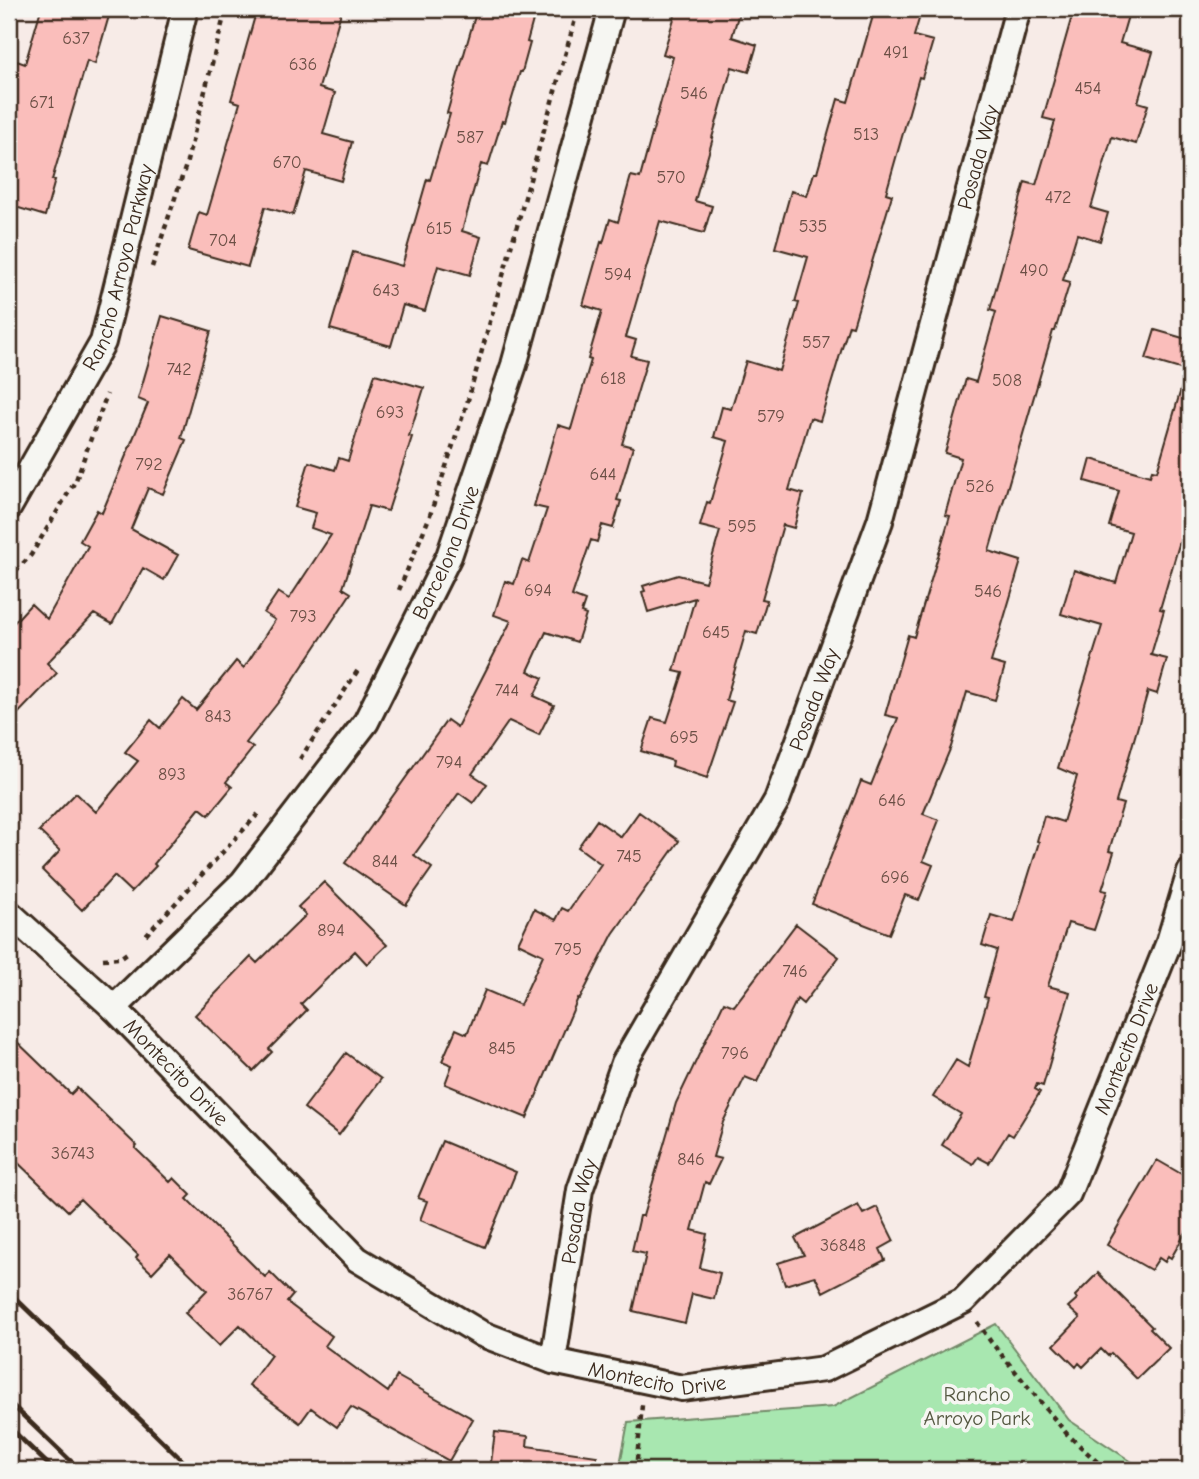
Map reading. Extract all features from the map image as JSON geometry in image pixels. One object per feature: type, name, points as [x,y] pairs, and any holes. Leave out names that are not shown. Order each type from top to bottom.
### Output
[{"type":"street","name":"Rancho Arroyo Parkway","points":[[9,507],[103,342],[186,9]]},
{"type":"street","name":"Barcelona Drive","points":[[114,1007],[243,882],[366,722],[378,699],[449,556],[514,365],[612,9]]},
{"type":"street","name":"Posada Way","points":[[553,1361],[580,1190],[624,1063],[777,800],[880,521],[1018,9]]},
{"type":"street","name":"Montecito Drive","points":[[9,913],[114,1007],[357,1259],[482,1334],[553,1361],[682,1388],[824,1369],[964,1301],[1068,1194],[1169,942],[1190,872]]},
{"type":"path","points":[[395,598],[429,518],[468,400],[578,9]]},
{"type":"path","points":[[295,768],[365,658]]},
{"type":"path","points":[[142,939],[262,809]]},
{"type":"path","points":[[92,958],[120,958],[133,949]]},
{"type":"path","points":[[964,1301],[991,1342],[1058,1424],[1106,1470]]},
{"type":"path","points":[[636,1470],[644,1380]]},
{"type":"green space","name":"Rancho Arroyo Park","points":[[996,1324],[1069,1420],[1144,1470],[619,1470],[628,1422],[833,1407]]},
{"type":"building","points":[[41,9],[111,9],[95,64],[87,61],[52,180],[55,180],[45,216],[9,205],[9,147],[18,116],[9,113],[9,91],[17,61],[25,64]]},
{"type":"building","points":[[257,9],[342,9],[319,88],[335,93],[323,134],[352,142],[341,181],[306,171],[293,215],[265,207],[248,267],[188,250],[199,212],[207,215],[240,103],[231,100]]},
{"type":"building","points":[[477,9],[536,9],[522,72],[505,122],[502,121],[488,166],[481,164],[462,231],[481,237],[470,275],[438,266],[425,311],[403,305],[391,346],[330,329],[353,252],[402,266],[427,179],[430,180],[450,114],[447,113]]},
{"type":"building","points":[[677,9],[740,9],[732,37],[757,45],[749,72],[732,67],[695,201],[712,206],[704,233],[660,221],[626,337],[636,340],[631,356],[647,360],[622,444],[633,447],[617,500],[621,501],[613,528],[602,525],[597,542],[591,540],[572,596],[585,601],[581,613],[586,615],[577,642],[546,632],[528,671],[543,678],[534,696],[554,705],[539,735],[509,721],[472,774],[487,784],[473,803],[459,793],[414,855],[432,868],[406,905],[345,863],[447,720],[457,727],[511,621],[494,615],[505,581],[514,584],[522,560],[529,563],[547,509],[534,506],[558,425],[571,429],[602,311],[583,305],[610,219],[618,222],[631,176],[640,178],[673,57],[663,54]]},
{"type":"building","points":[[875,9],[922,9],[914,36],[933,41],[922,78],[919,77],[886,193],[892,195],[853,326],[849,325],[820,421],[810,418],[789,490],[803,494],[794,528],[783,525],[762,599],[767,600],[757,634],[746,631],[726,700],[733,702],[707,778],[672,766],[673,761],[641,751],[652,718],[667,722],[683,673],[674,671],[695,598],[648,612],[642,592],[645,591],[643,586],[678,575],[705,582],[720,531],[700,526],[707,502],[710,503],[728,441],[714,437],[722,407],[731,409],[746,361],[779,371],[799,303],[795,302],[808,257],[775,248],[791,191],[807,196],[814,173],[817,173],[838,99],[848,102]]},
{"type":"building","points":[[1074,9],[1130,9],[1120,43],[1153,52],[1138,102],[1148,105],[1136,144],[1112,137],[1091,208],[1108,213],[1100,241],[1077,234],[1063,280],[1070,282],[1053,331],[989,551],[1021,561],[991,662],[1005,666],[995,700],[967,692],[951,747],[923,814],[939,820],[923,861],[933,865],[919,900],[905,895],[889,934],[812,904],[861,781],[871,785],[898,718],[885,715],[908,635],[914,637],[950,516],[945,515],[961,458],[945,453],[966,379],[976,382],[996,312],[990,310],[1025,182],[1036,185],[1055,121],[1043,118]]},
{"type":"building","points":[[162,316],[211,331],[181,438],[186,440],[163,494],[148,488],[131,529],[178,555],[164,580],[143,568],[112,624],[94,614],[47,663],[57,673],[9,723],[9,628],[31,604],[47,619],[88,546],[80,541],[97,510],[102,513],[148,403],[138,399]]},
{"type":"building","points":[[1155,330],[1190,340],[1190,372],[1146,359]]},
{"type":"building","points":[[375,374],[424,388],[409,436],[412,437],[388,511],[369,506],[343,588],[351,593],[280,700],[246,743],[253,748],[226,782],[232,787],[209,815],[200,808],[154,864],[156,866],[131,892],[114,876],[82,910],[42,870],[60,851],[39,831],[76,793],[96,812],[138,761],[125,752],[151,720],[160,728],[183,699],[196,710],[236,661],[244,668],[275,620],[264,613],[278,592],[289,599],[331,535],[311,528],[316,513],[295,507],[309,462],[335,470],[339,458],[348,461]]},
{"type":"building","points":[[1184,379],[1190,380],[1190,507],[1160,609],[1164,610],[1151,655],[1167,659],[1157,694],[1148,691],[1116,802],[1123,804],[1109,851],[1114,852],[1102,890],[1107,891],[1094,930],[1068,923],[1048,986],[1070,992],[1043,1086],[1037,1084],[1035,1089],[1040,1092],[1013,1136],[1008,1133],[989,1163],[978,1157],[973,1164],[942,1145],[961,1114],[933,1097],[956,1060],[968,1067],[988,998],[984,997],[997,950],[982,945],[991,915],[1014,922],[1039,842],[1037,841],[1044,816],[1063,822],[1077,776],[1058,768],[1102,626],[1061,614],[1074,570],[1116,583],[1131,532],[1109,526],[1119,491],[1085,481],[1091,459],[1150,476],[1152,470],[1157,471]]},
{"type":"building","points":[[639,812],[679,841],[613,934],[580,999],[578,998],[527,1118],[445,1084],[452,1065],[442,1061],[456,1029],[467,1034],[485,990],[520,1005],[543,955],[518,943],[534,909],[556,920],[562,908],[568,911],[601,864],[578,847],[597,820],[621,837]]},
{"type":"building","points":[[324,882],[387,945],[367,964],[355,951],[301,1004],[307,1010],[269,1049],[272,1052],[253,1071],[195,1015],[251,957],[257,963],[306,915],[298,907]]},
{"type":"building","points":[[796,924],[839,957],[803,1004],[797,999],[757,1082],[745,1077],[723,1122],[713,1157],[721,1159],[709,1184],[705,1182],[692,1230],[707,1234],[700,1268],[720,1273],[714,1299],[692,1294],[685,1323],[633,1311],[646,1254],[632,1251],[640,1216],[643,1216],[676,1103],[724,1002],[734,1006]]},
{"type":"building","points":[[9,1034],[71,1094],[77,1088],[170,1182],[174,1178],[191,1195],[187,1199],[265,1277],[270,1272],[293,1295],[287,1302],[332,1336],[325,1346],[388,1392],[397,1376],[473,1419],[449,1461],[351,1407],[337,1427],[311,1408],[300,1423],[249,1385],[271,1355],[240,1325],[219,1346],[185,1313],[207,1290],[170,1254],[152,1273],[136,1258],[138,1255],[80,1199],[68,1211],[9,1154]]},
{"type":"building","points":[[346,1053],[381,1079],[339,1135],[304,1108]]},
{"type":"building","points":[[442,1141],[516,1172],[485,1247],[420,1220],[427,1201],[418,1198]]},
{"type":"building","points":[[1157,1160],[1190,1179],[1190,1225],[1171,1258],[1168,1256],[1165,1262],[1159,1258],[1151,1270],[1107,1245]]},
{"type":"building","points":[[858,1205],[863,1214],[877,1207],[894,1241],[880,1249],[885,1260],[823,1292],[815,1276],[785,1285],[778,1263],[804,1255],[795,1238]]},
{"type":"building","points":[[1098,1273],[1169,1348],[1137,1379],[1111,1353],[1108,1356],[1101,1349],[1083,1367],[1079,1363],[1076,1367],[1054,1345],[1080,1318],[1068,1307]]},
{"type":"building","points":[[495,1432],[528,1436],[527,1446],[597,1456],[596,1470],[490,1470]]},
{"type":"railway","points":[[9,1292],[192,1470]]},
{"type":"railway","points":[[9,1402],[80,1470]]},
{"type":"railway","points":[[9,1427],[54,1470]]}]
